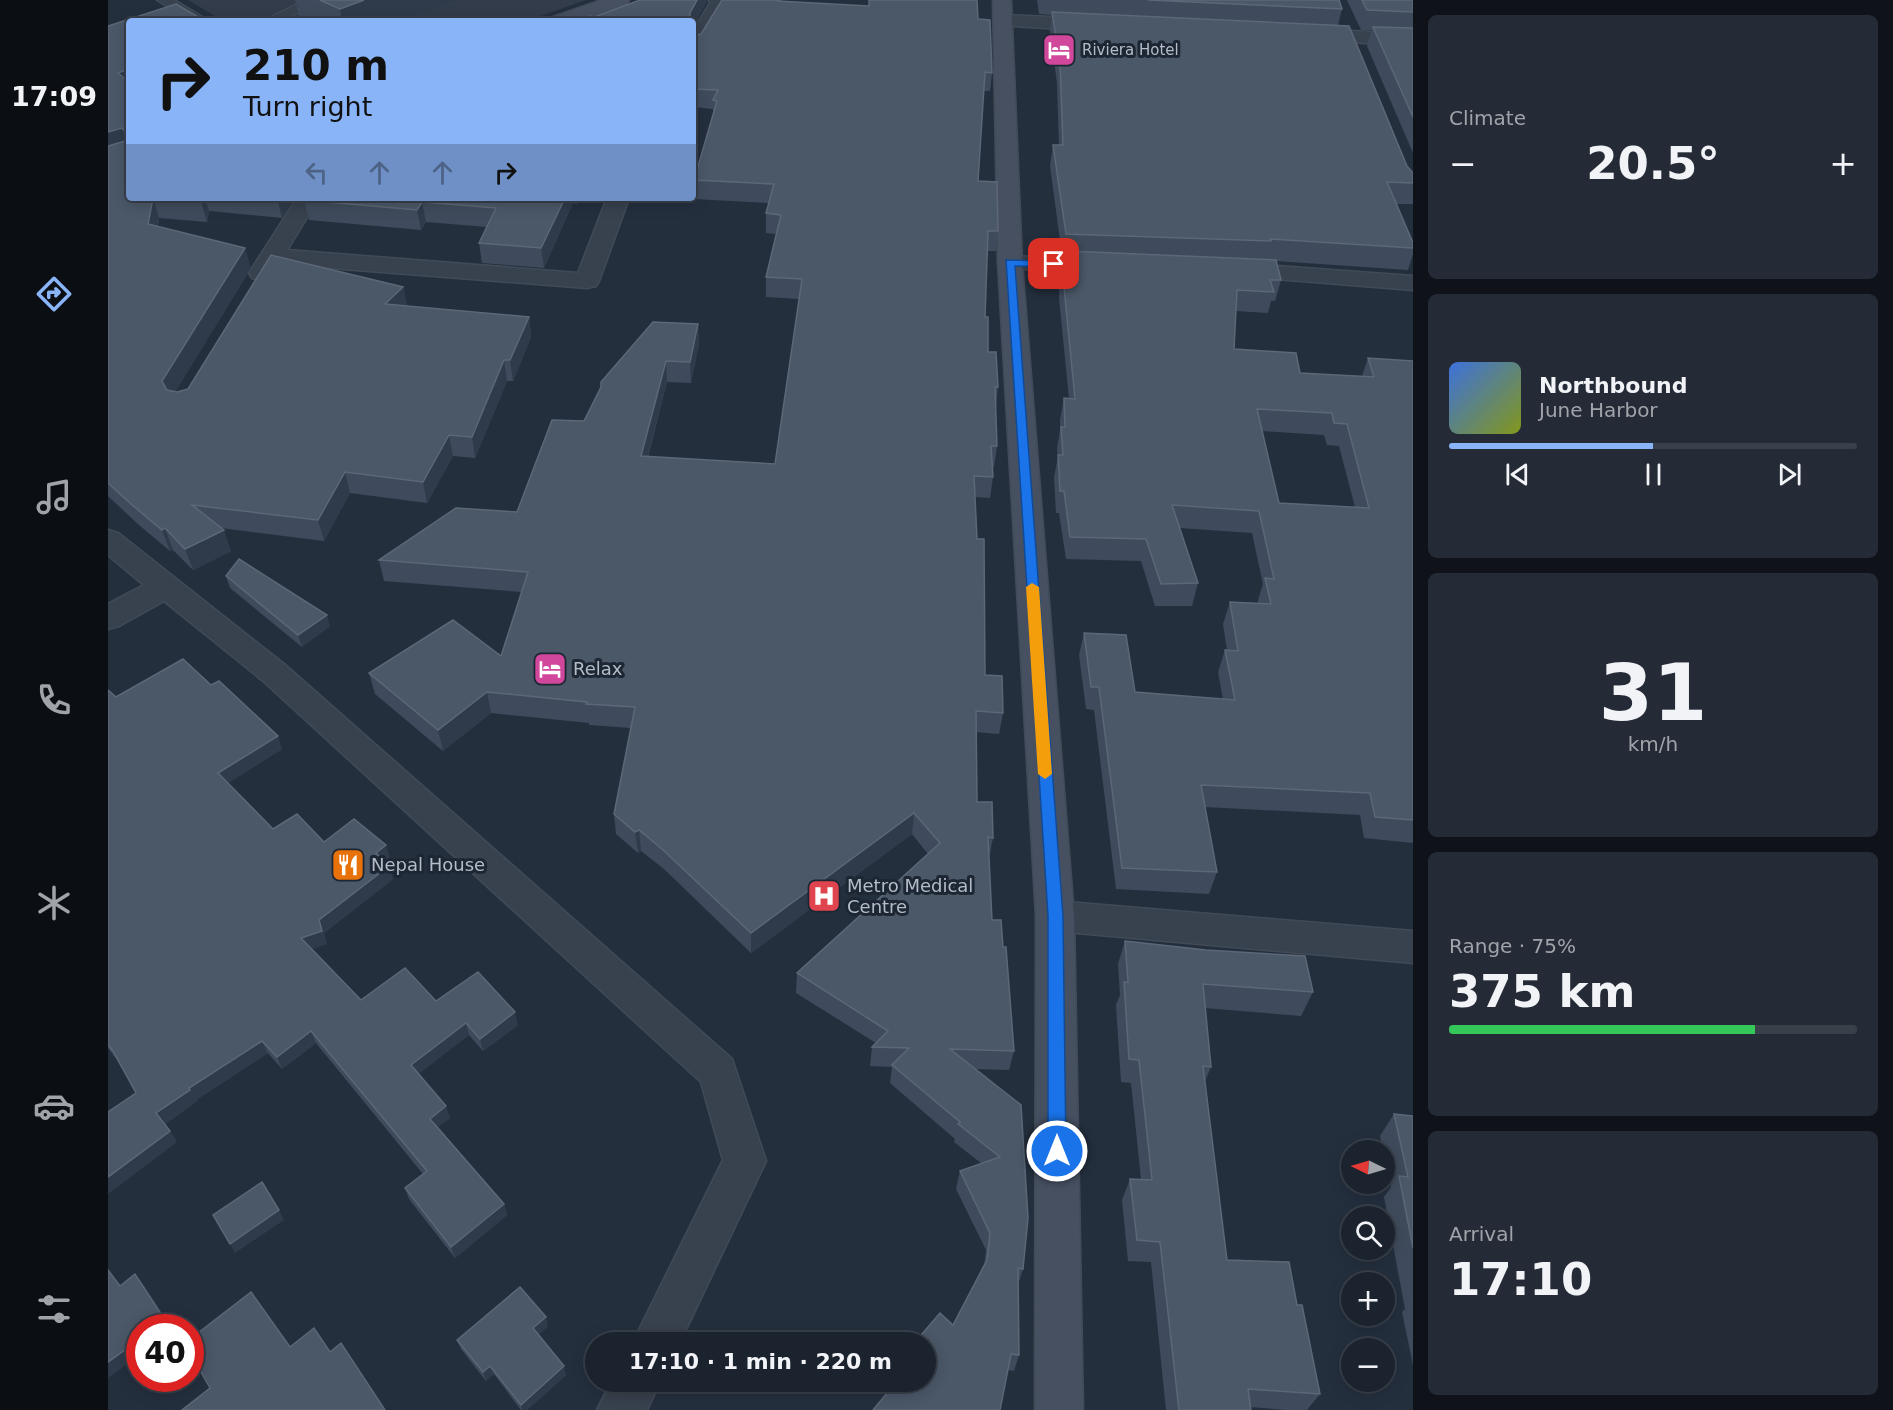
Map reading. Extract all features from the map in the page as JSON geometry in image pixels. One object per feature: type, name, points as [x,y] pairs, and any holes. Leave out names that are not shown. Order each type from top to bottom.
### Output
[{"type":"street","points":[[569,18],[620,0]]},
{"type":"street","points":[[696,42],[719,3],[718,0]]},
{"type":"street","points":[[1059,1410],[1055,916],[1010,262],[1003,10],[1120,26]]},
{"type":"street","points":[[1348,28],[1361,58]]},
{"type":"street","points":[[1294,35],[1348,28],[1413,40]]},
{"type":"street","points":[[248,295],[306,201]]},
{"type":"street","points":[[271,256],[587,281],[617,201]]},
{"type":"street","points":[[1010,262],[1126,266]]},
{"type":"street","points":[[1207,269],[1413,283]]},
{"type":"street","points":[[108,540],[273,672],[718,1072],[745,1161],[661,1332]]},
{"type":"street","points":[[108,618],[165,587]]},
{"type":"street","points":[[1055,916],[1413,946]]},
{"type":"street","points":[[621,1410],[631,1392]]},
{"type":"lane","points":[[164,0],[197,18]]},
{"type":"lane","points":[[277,18],[317,0]]},
{"type":"shaded area","points":[[188,0],[586,0],[535,18],[218,18]]},
{"type":"building","points":[[320,0],[364,0],[340,9]]},
{"type":"building","points":[[640,0],[697,0],[690,13],[690,18],[585,18],[594,17]]},
{"type":"building","points":[[722,0],[779,0],[869,6],[869,0],[977,0],[978,19],[990,20],[992,73],[985,72],[978,181],[997,182],[998,231],[988,231],[985,317],[988,317],[988,352],[996,352],[997,446],[991,446],[993,477],[974,476],[977,539],[984,539],[985,675],[1002,676],[1003,713],[976,711],[977,802],[992,802],[993,838],[988,837],[992,920],[1001,920],[1003,947],[1006,947],[1014,1051],[950,1049],[1021,1105],[1028,1218],[1023,1269],[1018,1268],[1019,1355],[1011,1354],[1000,1410],[873,1410],[888,1392],[936,1392],[936,1332],[924,1332],[940,1313],[953,1325],[987,1260],[990,1233],[960,1171],[1000,1157],[958,1124],[960,1122],[892,1065],[909,1048],[872,1047],[888,1031],[797,973],[940,843],[914,813],[751,933],[662,849],[639,830],[635,832],[614,814],[635,707],[586,704],[587,702],[487,692],[438,730],[369,673],[453,620],[501,656],[528,572],[379,560],[456,508],[517,512],[552,420],[584,421],[601,387],[601,382],[653,322],[698,324],[690,362],[666,361],[641,456],[775,464],[802,279],[766,277],[781,215],[766,213],[774,184],[696,180],[717,101],[713,100],[718,90],[696,89],[696,35],[701,34]]},
{"type":"building","points":[[1148,0],[1339,0],[1342,9]]},
{"type":"building","points":[[1362,0],[1413,0],[1413,12],[1367,10]]},
{"type":"building","points":[[176,4],[200,18],[133,18]]},
{"type":"building","points":[[1052,12],[1349,26],[1407,166],[1413,172],[1413,183],[1387,182],[1413,243],[1413,248],[1270,239],[1271,241],[1066,234],[1053,145],[1063,145],[1060,63]]},
{"type":"building","points":[[126,20],[126,70],[118,73],[126,80],[125,131],[122,128],[108,132],[108,26]]},
{"type":"building","points":[[1373,27],[1413,28],[1413,117]]},
{"type":"building","points":[[126,141],[126,201],[152,201],[148,224],[245,248],[162,381],[167,390],[177,392],[188,389],[271,255],[403,287],[385,304],[529,317],[510,360],[504,360],[472,437],[449,435],[423,482],[345,472],[318,520],[192,505],[224,530],[185,549],[165,528],[162,530],[108,483],[108,146]]},
{"type":"building","points":[[315,201],[564,201],[541,248],[479,243],[496,208],[422,202],[417,210]]},
{"type":"building","points":[[1068,251],[1276,260],[1281,280],[1270,280],[1274,292],[1237,290],[1234,349],[1296,353],[1300,373],[1374,377],[1368,358],[1413,361],[1413,820],[1375,817],[1370,793],[1201,785],[1217,872],[1122,868],[1099,687],[1091,687],[1084,633],[1126,635],[1135,692],[1235,700],[1225,650],[1238,651],[1230,602],[1271,604],[1265,578],[1274,579],[1259,511],[1172,505],[1198,583],[1161,584],[1146,539],[1070,537],[1064,491],[1060,491],[1058,455],[1063,455],[1061,427],[1065,427],[1064,398],[1075,399],[1062,255],[1069,256]],"holes":[[[1257,409],[1332,413],[1334,423],[1347,424],[1369,508],[1279,503]]]},
{"type":"building","points":[[239,559],[327,615],[298,635],[226,576]]},
{"type":"building","points":[[183,659],[211,685],[219,681],[278,736],[218,773],[273,829],[297,814],[324,842],[354,819],[386,845],[376,853],[389,866],[319,920],[322,931],[301,938],[361,1000],[405,968],[436,1001],[478,972],[515,1012],[480,1039],[466,1023],[411,1065],[446,1106],[430,1119],[504,1204],[451,1247],[405,1188],[427,1171],[311,1031],[277,1057],[262,1041],[189,1088],[190,1090],[156,1113],[170,1131],[108,1177],[108,1112],[136,1093],[108,1045],[108,690],[116,697]]},
{"type":"building","points":[[1125,941],[1206,950],[1305,956],[1313,992],[1203,984],[1211,1067],[1203,1066],[1227,1260],[1289,1262],[1297,1305],[1302,1305],[1320,1394],[1248,1389],[1251,1410],[1179,1410],[1160,1242],[1137,1240],[1130,1179],[1152,1180],[1139,1060],[1129,1059],[1124,982],[1128,982]]},
{"type":"building","points":[[1394,1114],[1413,1116],[1413,1248],[1399,1176],[1408,1177]]},
{"type":"building","points":[[262,1182],[279,1210],[230,1244],[213,1215]]},
{"type":"building","points":[[108,1270],[120,1286],[135,1274],[161,1314],[126,1314],[126,1349],[108,1362]]},
{"type":"building","points":[[520,1287],[546,1317],[533,1328],[564,1366],[521,1405],[490,1366],[483,1372],[457,1340]]},
{"type":"building","points":[[251,1292],[290,1347],[314,1328],[330,1352],[341,1343],[385,1410],[182,1410],[210,1388],[204,1378],[204,1328]]},
{"type":"slow traffic","points":[[1032,587],[1045,774]]},
{"type":"place","name":"Riviera Hotel","points":[[1059,50]]},
{"type":"place","name":"Relax","points":[[550,669]]},
{"type":"place","name":"Nepal House","points":[[348,865]]},
{"type":"place","name":"Metro Medical Centre","points":[[824,896]]},
{"type":"route","points":[[1054,264],[1010,262],[1055,916],[1057,1151]]}]
